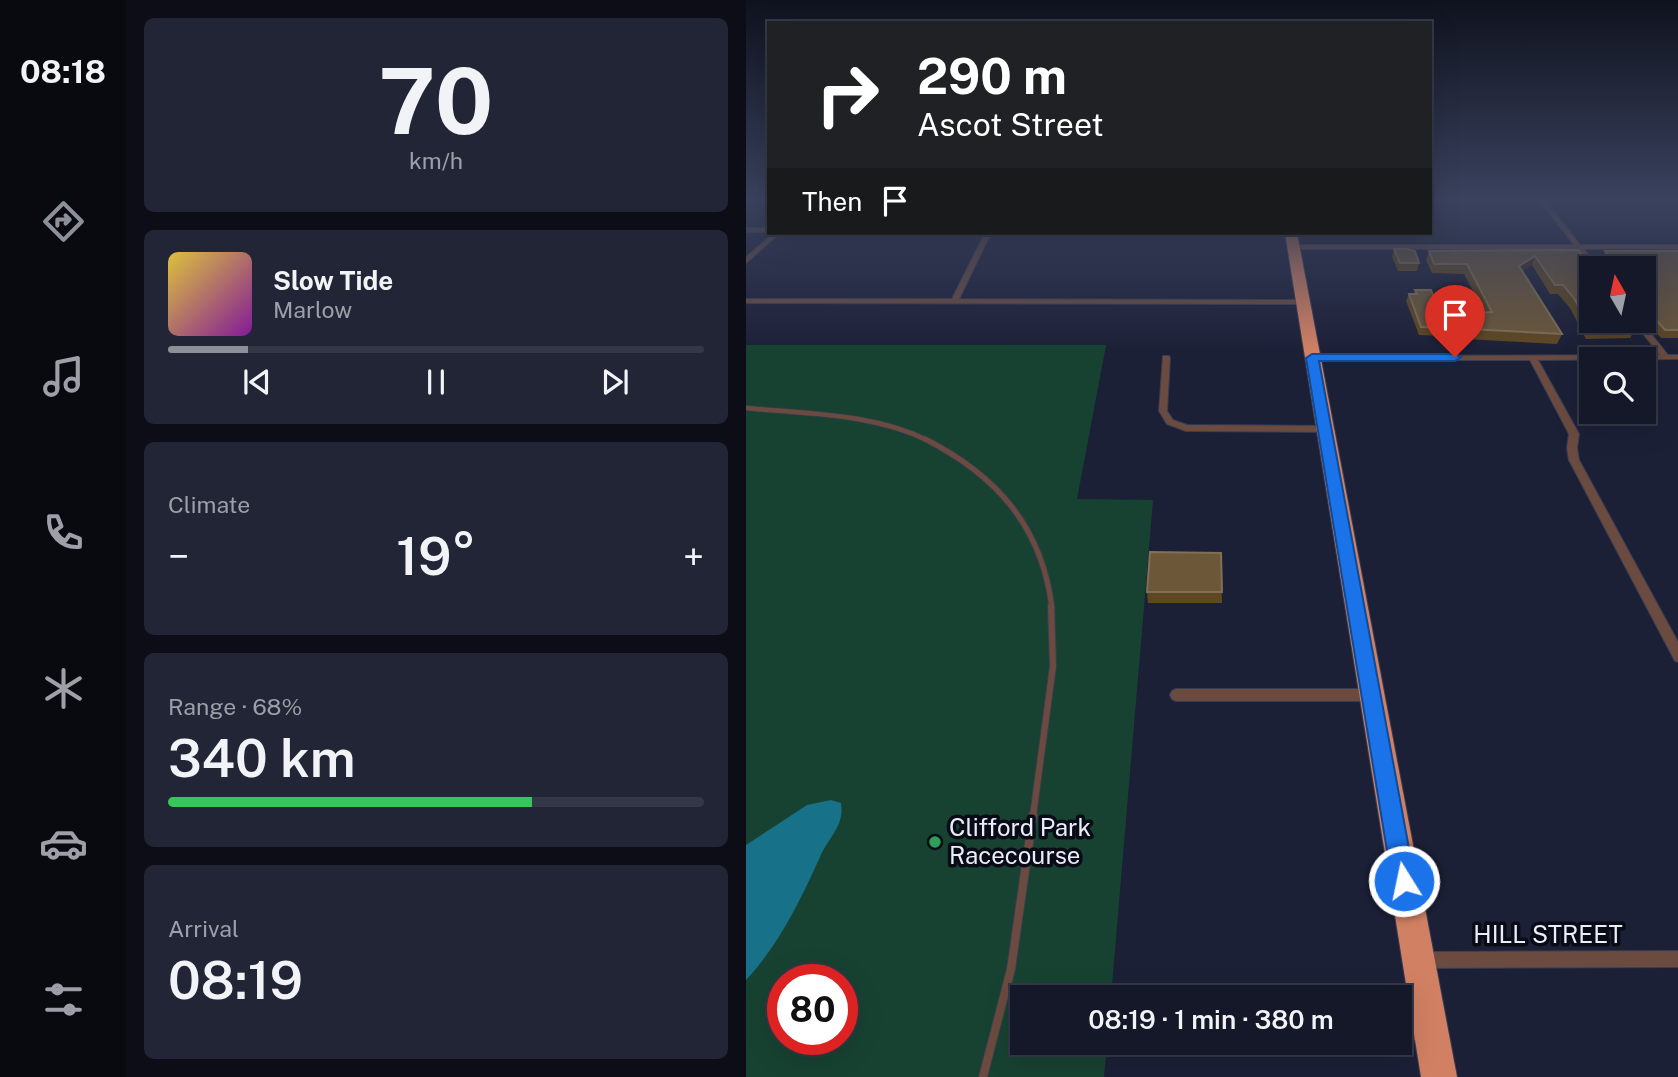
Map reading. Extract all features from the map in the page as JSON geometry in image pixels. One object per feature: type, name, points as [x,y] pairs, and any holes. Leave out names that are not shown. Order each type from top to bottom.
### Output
[{"type":"highway","points":[[1294,250],[1438,1077]]},
{"type":"street","points":[[954,302],[979,250]]},
{"type":"street","points":[[746,301],[1303,302]]},
{"type":"street","points":[[1646,333],[1664,356],[1679,364]]},
{"type":"street","points":[[1312,358],[1679,356]]},
{"type":"street","points":[[1532,357],[1574,434],[1574,460],[1679,657]]},
{"type":"street","points":[[1166,358],[1163,411],[1170,422],[1186,428],[1325,429]]},
{"type":"street","points":[[1176,695],[1371,695]]},
{"type":"street","name":"HILL STREET","points":[[1418,960],[1679,959]]},
{"type":"street","points":[[1412,1031],[1431,1031]]},
{"type":"lane","points":[[746,408],[865,421],[905,431],[938,444],[965,460],[995,484],[1021,517],[1042,558],[1051,600],[1053,660],[1017,929],[1000,1016],[983,1077]]},
{"type":"green space","name":"Clifford Park Racecourse","points":[[746,345],[1106,345],[1077,499],[1153,500],[1112,985],[1010,985],[1010,1055],[1106,1055],[1104,1077],[746,1077]]},
{"type":"water","points":[[831,800],[841,803],[838,825],[788,922],[769,952],[746,980],[746,845],[807,805]]},
{"type":"building","points":[[1395,250],[1415,251],[1419,263],[1400,263]]},
{"type":"building","points":[[1578,250],[1583,256],[1579,256],[1579,307],[1563,285],[1555,285],[1535,256],[1519,266],[1562,334],[1469,329],[1461,314],[1492,312],[1467,264],[1434,264],[1429,251]]},
{"type":"building","points":[[1605,251],[1679,251],[1679,330],[1665,330],[1656,320],[1656,256],[1609,256]]},
{"type":"building","points":[[1415,290],[1431,290],[1445,328],[1421,327],[1409,294],[1417,294]]},
{"type":"building","points":[[1150,552],[1221,553],[1222,592],[1147,592]]},
{"type":"place","name":"Clifford Park Racecourse","points":[[935,842]]},
{"type":"route","points":[[1404,881],[1312,358],[1455,357]]}]
